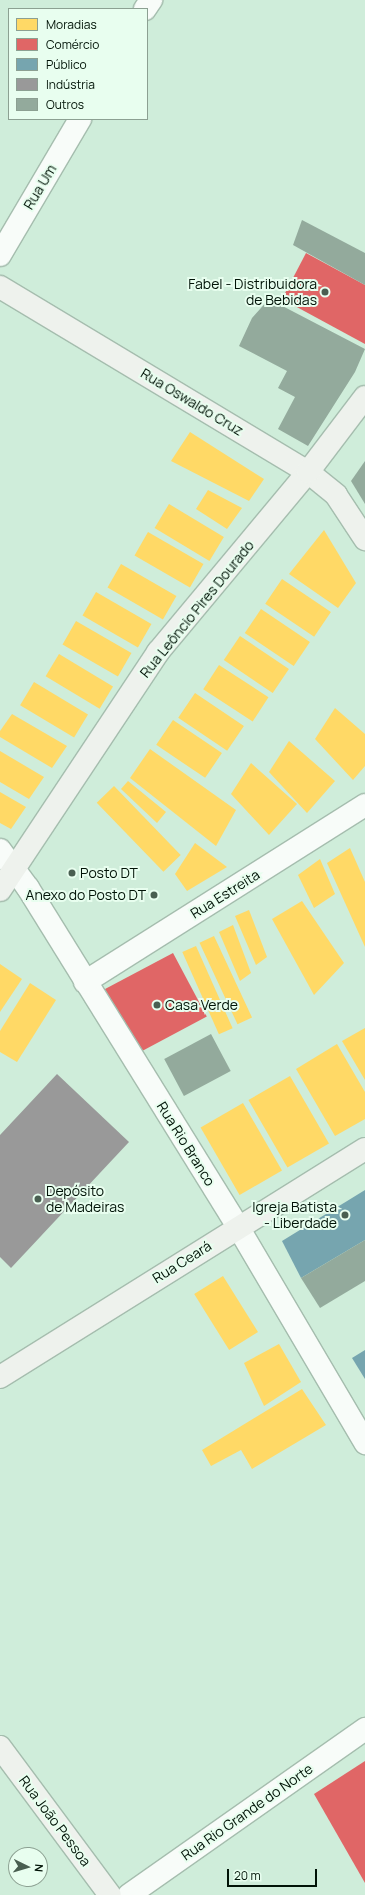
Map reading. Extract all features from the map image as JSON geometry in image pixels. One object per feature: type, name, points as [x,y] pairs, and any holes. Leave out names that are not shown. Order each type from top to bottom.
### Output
[{"type":"street","name":"Rua Um","points":[[0,255],[79,120]]},
{"type":"street","name":"Rua Oswaldo Cruz","points":[[0,287],[308,472],[336,495],[365,539]]},
{"type":"street","name":"Rua Leôncio Pires Dourado","points":[[0,890],[158,652],[308,472],[365,397]]},
{"type":"street","name":"Rua Estreita","points":[[85,982],[365,805]]},
{"type":"street","name":"Rua Rio Branco","points":[[0,850],[15,868],[238,1227],[365,1443]]},
{"type":"street","name":"Rua Ceará","points":[[0,1377],[365,1149]]},
{"type":"street","name":"Rua Rio Grande do Norte","points":[[129,1895],[365,1729]]},
{"type":"street","name":"Rua João Pessoa","points":[[0,1747],[110,1895]]},
{"type":"building: Moradias","points":[[190,432],[264,479],[249,501],[171,461]]},
{"type":"building: Moradias","points":[[208,490],[242,508],[227,529],[196,509]]},
{"type":"building: Moradias","points":[[169,504],[224,537],[209,561],[155,528]]},
{"type":"building: Moradias","points":[[324,530],[356,583],[338,608],[289,574]]},
{"type":"building: Moradias","points":[[148,532],[203,564],[190,587],[135,555]]},
{"type":"building: Moradias","points":[[121,564],[176,596],[163,619],[107,587]]},
{"type":"building: Moradias","points":[[282,579],[331,612],[314,637],[265,604]]},
{"type":"building: Moradias","points":[[96,592],[151,624],[138,647],[82,615]]},
{"type":"building: Moradias","points":[[261,609],[310,642],[294,666],[245,633]]},
{"type":"building: Moradias","points":[[76,621],[131,653],[118,676],[62,644]]},
{"type":"building: Moradias","points":[[240,636],[289,669],[273,693],[224,660]]},
{"type":"building: Moradias","points":[[59,654],[113,686],[100,709],[46,676]]},
{"type":"building: Moradias","points":[[219,665],[268,697],[253,721],[203,689]]},
{"type":"building: Moradias","points":[[34,682],[88,714],[74,738],[20,705]]},
{"type":"building: Moradias","points":[[195,693],[244,726],[227,751],[178,718]]},
{"type":"building: Moradias","points":[[335,708],[365,734],[365,766],[353,780],[315,739]]},
{"type":"building: Moradias","points":[[12,714],[67,746],[52,768],[0,737],[0,731]]},
{"type":"building: Moradias","points":[[173,720],[222,753],[205,778],[156,745]]},
{"type":"building: Moradias","points":[[289,741],[335,781],[307,813],[269,772]]},
{"type":"building: Moradias","points":[[150,749],[236,810],[216,846],[130,778]]},
{"type":"building: Moradias","points":[[0,751],[44,777],[29,799],[0,782]]},
{"type":"building: Moradias","points":[[251,763],[297,804],[269,835],[231,794]]},
{"type":"building: Moradias","points":[[128,781],[166,812],[157,823],[121,789]]},
{"type":"building: Moradias","points":[[114,786],[181,855],[163,872],[97,803]]},
{"type":"building: Moradias","points":[[0,792],[26,807],[11,829],[0,823]]},
{"type":"building: Moradias","points":[[195,843],[227,867],[187,891],[175,874]]},
{"type":"building: Moradias","points":[[350,848],[365,882],[365,947],[327,863]]},
{"type":"building: Moradias","points":[[320,859],[335,894],[314,908],[298,875]]},
{"type":"building: Moradias","points":[[302,901],[344,963],[314,995],[272,919]]},
{"type":"building: Moradias","points":[[249,910],[267,957],[256,965],[235,916]]},
{"type":"building: Moradias","points":[[233,925],[251,973],[240,981],[219,932]]},
{"type":"building: Moradias","points":[[214,936],[252,1018],[238,1024],[199,943]]},
{"type":"building: Moradias","points":[[196,946],[233,1028],[219,1034],[182,952]]},
{"type":"building: Moradias","points":[[0,964],[22,979],[0,1012]]},
{"type":"building: Moradias","points":[[30,983],[56,1000],[17,1062],[0,1052],[0,1031]]},
{"type":"building: Moradias","points":[[365,1028],[365,1080],[342,1041]]},
{"type":"building: Moradias","points":[[337,1044],[365,1092],[365,1119],[335,1136],[296,1069]]},
{"type":"building: Moradias","points":[[290,1076],[329,1144],[287,1168],[248,1100]]},
{"type":"building: Moradias","points":[[243,1103],[282,1171],[240,1195],[201,1128]]},
{"type":"building: Moradias","points":[[223,1276],[258,1332],[229,1350],[194,1294]]},
{"type":"building: Moradias","points":[[279,1344],[301,1382],[264,1406],[244,1363]]},
{"type":"building: Moradias","points":[[302,1389],[326,1425],[252,1469],[241,1450],[211,1466],[202,1450]]},
{"type":"building: Comércio","name":"Fabel - Distribuidora de Bebidas","points":[[306,253],[365,285],[365,344],[282,299]]},
{"type":"building: Comércio","name":"Casa Verde","points":[[173,953],[207,1017],[138,1053],[104,990]]},
{"type":"building: Comércio","points":[[365,1761],[365,1883],[314,1794]]},
{"type":"building: Público","name":"Igreja Batista - Liberdade","points":[[365,1190],[365,1240],[301,1278],[282,1241]]},
{"type":"building: Público","points":[[365,1350],[365,1379],[352,1358]]},
{"type":"building: Indústria","name":"Depósito de Madeiras","points":[[57,1074],[129,1142],[11,1268],[0,1257],[0,1135]]},
{"type":"building: Outros","points":[[302,220],[365,253],[365,285],[293,245]]},
{"type":"building: Outros","points":[[269,299],[365,349],[355,372],[308,446],[278,429],[295,397],[278,388],[287,371],[239,346],[252,318]]},
{"type":"building: Outros","points":[[365,461],[365,504],[351,481]]},
{"type":"building: Outros","points":[[211,1034],[231,1071],[184,1096],[164,1059]]},
{"type":"building: Outros","points":[[365,1240],[365,1281],[320,1308],[301,1278]]},
{"type":"place","name":"Fabel - Distribuidora de Bebidas","points":[[325,292]]},
{"type":"place","name":"Posto DT","points":[[72,873]]},
{"type":"place","name":"Anexo do Posto DT","points":[[154,895]]},
{"type":"place","name":"Casa Verde","points":[[157,1005]]},
{"type":"place","name":"Depósito de Madeiras","points":[[38,1199]]},
{"type":"place","name":"Igreja Batista - Liberdade","points":[[345,1215]]}]
